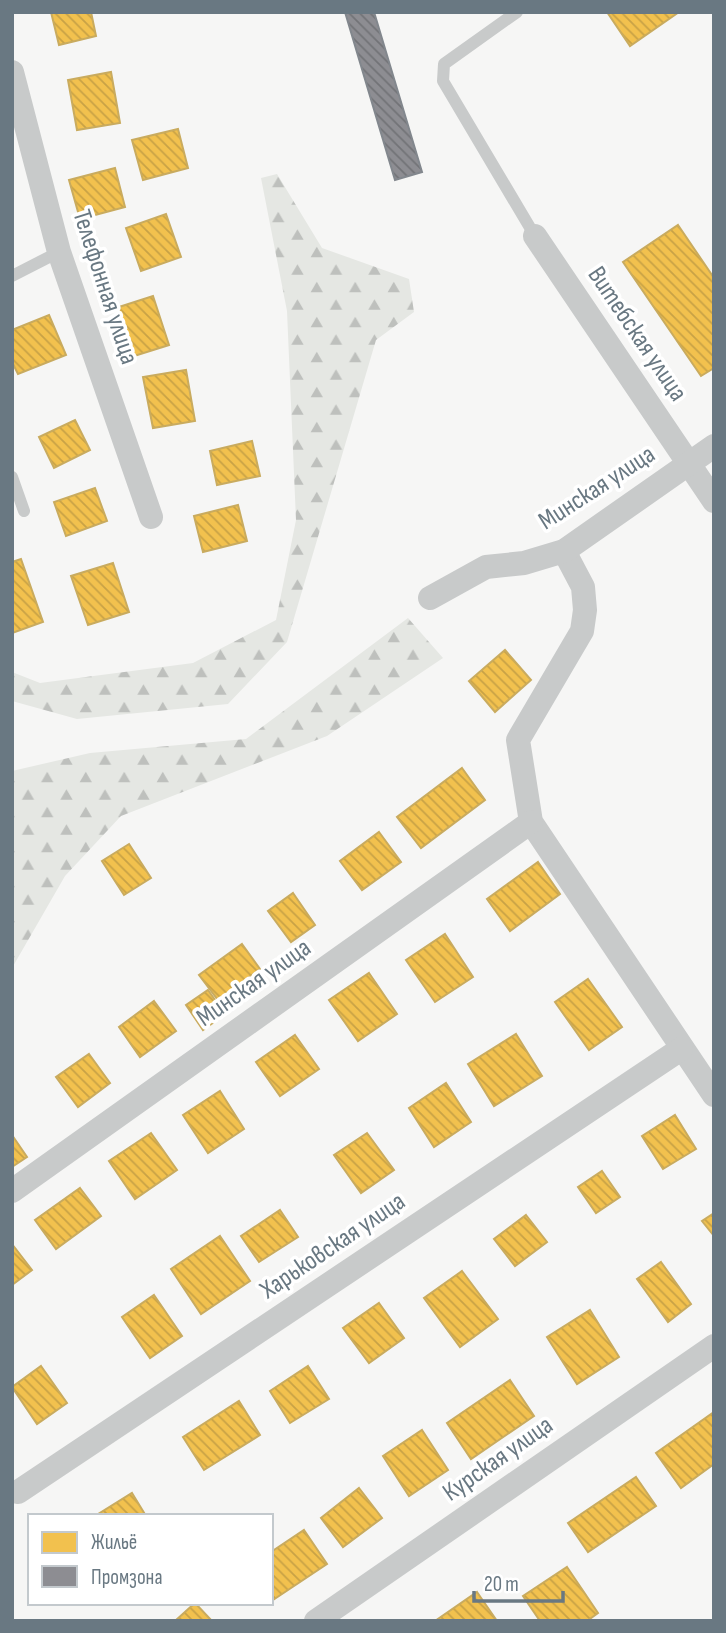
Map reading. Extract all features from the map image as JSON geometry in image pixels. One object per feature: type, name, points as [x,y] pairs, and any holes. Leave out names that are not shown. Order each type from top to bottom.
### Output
[{"type":"street","name":"Телефонная улица","points":[[12,72],[59,252],[151,517]]},
{"type":"street","name":"Витебская улица","points":[[535,236],[714,501]]},
{"type":"street","name":"Минская улица","points":[[430,598],[486,567],[524,563],[564,551],[714,446]]},
{"type":"street","points":[[564,551],[583,587],[585,610],[582,631],[518,740],[531,822],[714,1095]]},
{"type":"street","name":"Минская улица","points":[[12,1191],[531,822]]},
{"type":"street","name":"Харьковская улица","points":[[18,1492],[681,1049]]},
{"type":"street","name":"Курская улица","points":[[316,1621],[711,1353]]},
{"type":"lane","points":[[517,12],[444,64],[443,81],[535,236]]},
{"type":"lane","points":[[12,276],[59,252]]},
{"type":"lane","points":[[12,477],[24,511]]},
{"type":"green space","points":[[277,174],[322,248],[409,279],[414,312],[376,340],[287,642],[228,704],[77,719],[12,701],[12,672],[40,683],[193,663],[276,620],[296,520],[287,311],[261,178]]},
{"type":"green space","points":[[408,618],[443,658],[327,736],[121,816],[65,876],[12,968],[12,771],[90,753],[246,739]]},
{"type":"building: Жильё","points":[[51,12],[91,12],[96,36],[59,45]]},
{"type":"building: Жильё","points":[[607,12],[679,12],[630,46]]},
{"type":"building: Жильё","points":[[111,72],[120,123],[77,130],[68,80]]},
{"type":"building: Жильё","points":[[178,129],[188,168],[143,180],[132,140]]},
{"type":"building: Жильё","points":[[115,168],[125,207],[80,219],[69,180]]},
{"type":"building: Жильё","points":[[166,214],[181,257],[141,271],[126,228]]},
{"type":"building: Жильё","points":[[678,225],[714,278],[714,368],[701,376],[623,262]]},
{"type":"building: Жильё","points":[[153,296],[169,345],[131,357],[116,308]]},
{"type":"building: Жильё","points":[[49,315],[66,355],[18,374],[12,362],[12,330]]},
{"type":"building: Жильё","points":[[186,370],[195,421],[153,428],[143,377]]},
{"type":"building: Жильё","points":[[75,420],[90,450],[54,468],[39,437]]},
{"type":"building: Жильё","points":[[252,441],[260,476],[217,485],[210,451]]},
{"type":"building: Жильё","points":[[95,488],[107,521],[66,536],[54,502]]},
{"type":"building: Жильё","points":[[238,505],[247,541],[203,552],[194,516]]},
{"type":"building: Жильё","points":[[21,559],[43,622],[12,633],[12,562]]},
{"type":"building: Жильё","points":[[113,563],[129,612],[88,625],[71,576]]},
{"type":"building: Жильё","points":[[505,650],[531,680],[495,712],[469,681]]},
{"type":"building: Жильё","points":[[462,768],[485,800],[421,848],[397,817]]},
{"type":"building: Жильё","points":[[379,832],[401,862],[362,890],[340,861]]},
{"type":"building: Жильё","points":[[129,844],[151,878],[124,895],[102,861]]},
{"type":"building: Жильё","points":[[538,862],[560,894],[510,931],[487,899]]},
{"type":"building: Жильё","points":[[293,893],[315,925],[291,942],[268,911]]},
{"type":"building: Жильё","points":[[445,934],[473,977],[435,1002],[406,960]]},
{"type":"building: Жильё","points":[[242,944],[260,969],[218,1000],[199,975]]},
{"type":"building: Жильё","points":[[369,973],[397,1014],[358,1041],[329,1000]]},
{"type":"building: Жильё","points":[[588,979],[622,1027],[589,1050],[555,1002]]},
{"type":"building: Жильё","points":[[208,990],[225,1014],[203,1030],[186,1005]]},
{"type":"building: Жильё","points":[[154,1001],[176,1031],[140,1057],[119,1027]]},
{"type":"building: Жильё","points":[[516,1034],[542,1076],[494,1106],[468,1064]]},
{"type":"building: Жильё","points":[[295,1035],[319,1069],[280,1096],[256,1062]]},
{"type":"building: Жильё","points":[[89,1054],[110,1083],[78,1107],[56,1077]]},
{"type":"building: Жильё","points":[[446,1083],[471,1122],[434,1147],[409,1108]]},
{"type":"building: Жильё","points":[[220,1091],[244,1129],[208,1153],[183,1115]]},
{"type":"building: Жильё","points":[[675,1115],[696,1149],[663,1169],[642,1136]]},
{"type":"building: Жильё","points":[[151,1133],[177,1170],[135,1199],[109,1161]]},
{"type":"building: Жильё","points":[[367,1133],[394,1170],[361,1193],[334,1155]]},
{"type":"building: Жильё","points":[[12,1135],[27,1157],[12,1167]]},
{"type":"building: Жильё","points":[[602,1171],[620,1197],[596,1213],[578,1187]]},
{"type":"building: Жильё","points":[[80,1188],[101,1216],[56,1249],[35,1220]]},
{"type":"building: Жильё","points":[[280,1210],[298,1237],[259,1262],[241,1236]]},
{"type":"building: Жильё","points":[[714,1213],[714,1236],[702,1221]]},
{"type":"building: Жильё","points":[[526,1215],[547,1242],[515,1266],[494,1239]]},
{"type":"building: Жильё","points":[[220,1236],[250,1281],[201,1314],[171,1269]]},
{"type":"building: Жильё","points":[[12,1244],[32,1270],[12,1285]]},
{"type":"building: Жильё","points":[[661,1262],[691,1304],[668,1322],[637,1279]]},
{"type":"building: Жильё","points":[[462,1271],[498,1319],[460,1347],[424,1298]]},
{"type":"building: Жильё","points":[[154,1295],[182,1336],[150,1358],[122,1317]]},
{"type":"building: Жильё","points":[[379,1303],[404,1338],[369,1363],[343,1328]]},
{"type":"building: Жильё","points":[[590,1310],[619,1357],[577,1384],[547,1337]]},
{"type":"building: Жильё","points":[[41,1366],[67,1403],[37,1424],[12,1387]]},
{"type":"building: Жильё","points":[[308,1366],[329,1399],[290,1423],[270,1391]]},
{"type":"building: Жильё","points":[[510,1380],[534,1416],[471,1459],[447,1423]]},
{"type":"building: Жильё","points":[[239,1401],[260,1435],[204,1470],[183,1437]]},
{"type":"building: Жильё","points":[[714,1412],[714,1464],[681,1488],[656,1453]]},
{"type":"building: Жильё","points":[[422,1430],[448,1470],[409,1496],[383,1456]]},
{"type":"building: Жильё","points":[[636,1477],[656,1506],[588,1552],[568,1523]]},
{"type":"building: Жильё","points":[[359,1488],[382,1518],[343,1547],[321,1518]]},
{"type":"building: Жильё","points":[[132,1493],[145,1514],[98,1514]]},
{"type":"building: Жильё","points":[[304,1530],[327,1564],[273,1600],[273,1551]]},
{"type":"building: Жильё","points":[[567,1567],[598,1613],[587,1621],[540,1621],[523,1596]]},
{"type":"building: Жильё","points":[[477,1592],[497,1621],[435,1621]]},
{"type":"building: Жильё","points":[[193,1605],[197,1605],[212,1621],[175,1621]]},
{"type":"building: Промзона","points":[[345,12],[374,12],[422,172],[395,180]]}]
